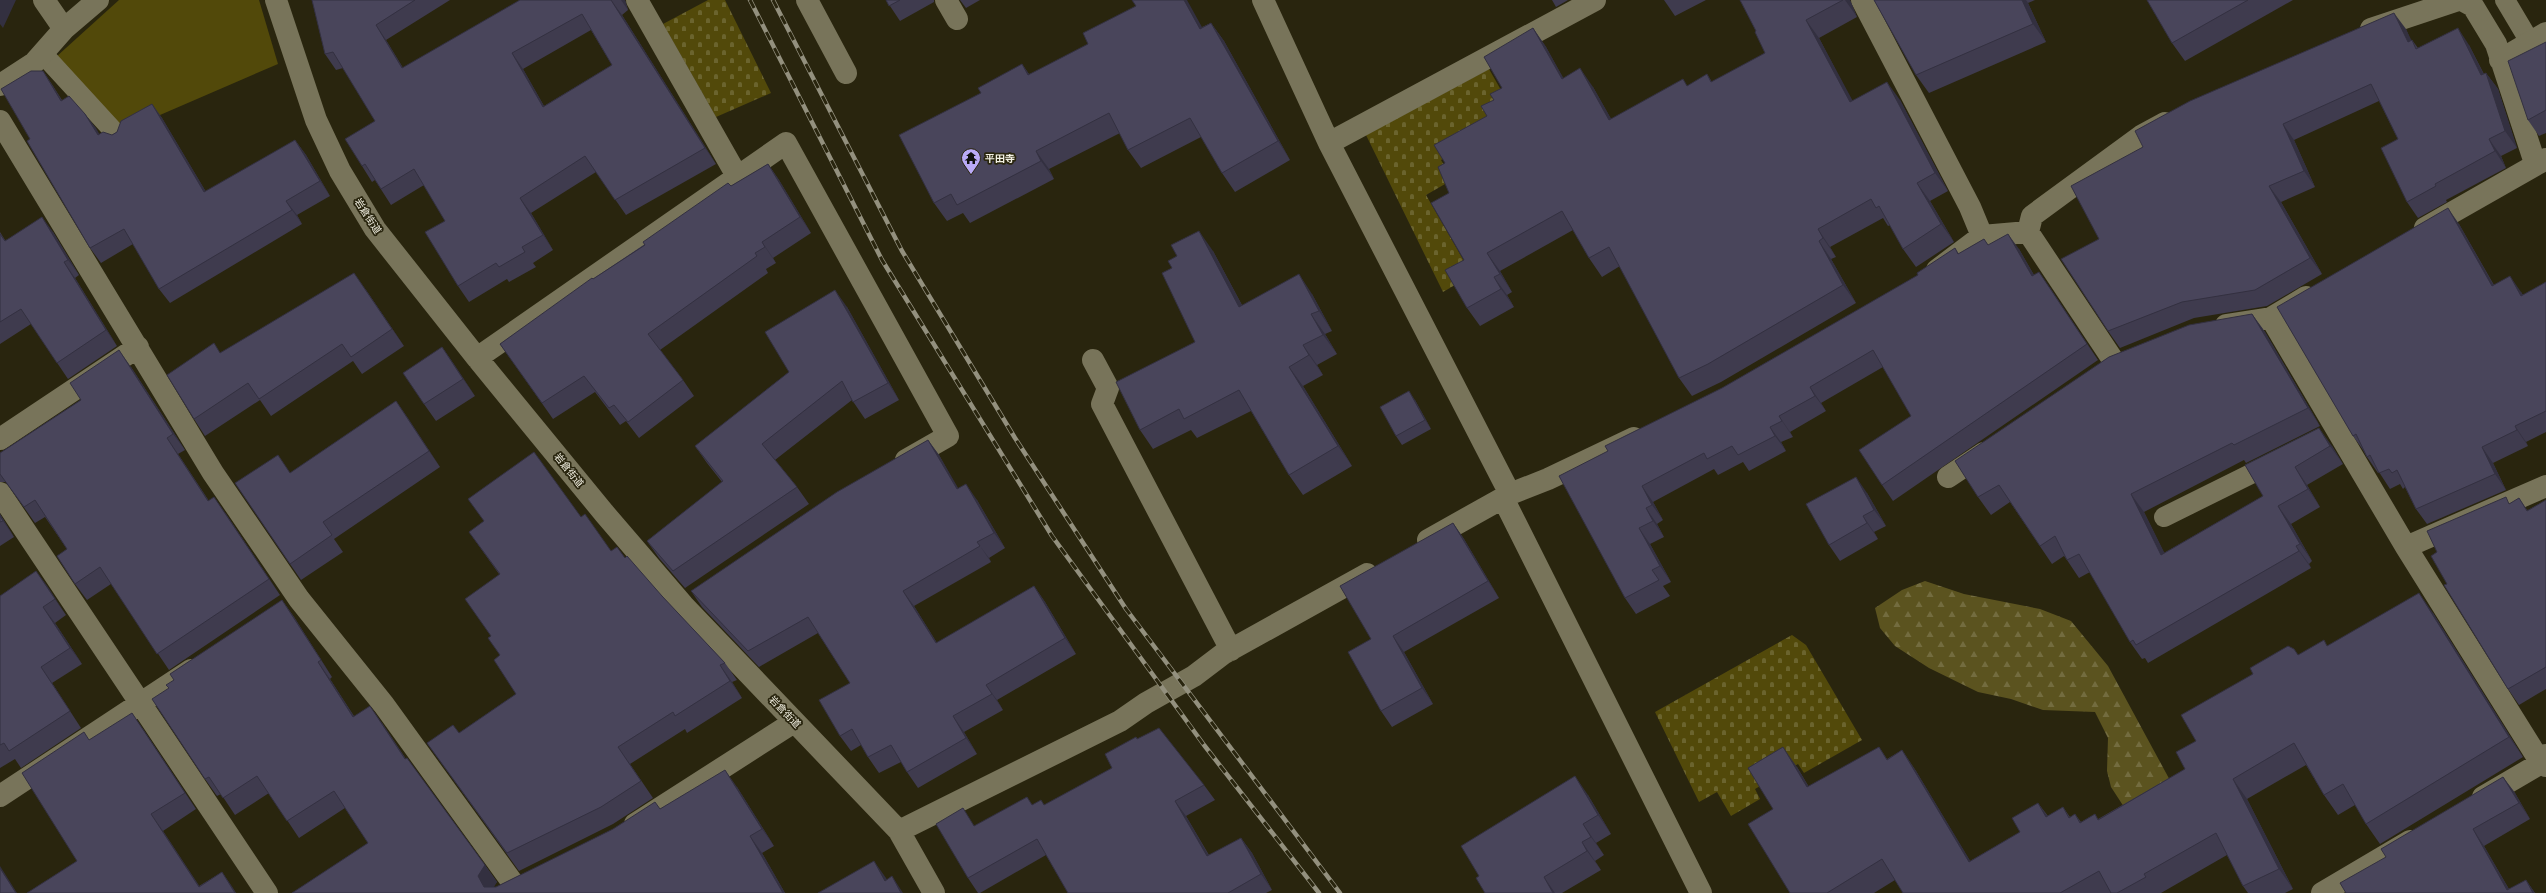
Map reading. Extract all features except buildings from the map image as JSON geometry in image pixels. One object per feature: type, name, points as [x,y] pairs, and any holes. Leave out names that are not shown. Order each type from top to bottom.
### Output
[{"type":"street","points":[[44,0],[64,29]]},
{"type":"street","points":[[0,84],[34,64],[64,29],[98,0]]},
{"type":"street","name":"岩倉街道","points":[[276,0],[316,120],[340,171],[376,229],[477,358],[604,513],[683,606],[899,831],[934,893]]},
{"type":"street","points":[[637,0],[737,176]]},
{"type":"street","points":[[808,0],[846,74]]},
{"type":"street","points":[[946,0],[957,18]]},
{"type":"street","points":[[1263,0],[1329,143],[1506,496],[1701,893]]},
{"type":"street","points":[[1329,143],[1595,0]]},
{"type":"street","points":[[1862,0],[1970,206],[1982,236]]},
{"type":"street","points":[[2351,38],[2386,22],[2458,0]]},
{"type":"street","points":[[2407,238],[2541,161],[2500,60],[2496,44],[2473,6],[2462,0]]},
{"type":"street","points":[[2500,60],[2538,38]]},
{"type":"street","points":[[2115,363],[2028,232],[2032,216],[2141,136],[2182,114]]},
{"type":"street","points":[[0,121],[213,473],[299,599],[384,705],[509,889],[536,876]]},
{"type":"street","points":[[477,358],[786,143],[948,436],[888,470]]},
{"type":"street","points":[[1918,280],[1946,264],[1982,236],[2028,232]]},
{"type":"street","points":[[2205,329],[2271,318],[2325,286]]},
{"type":"street","points":[[2271,318],[2331,434],[2406,547],[2426,592],[2544,761],[2466,808]]},
{"type":"street","points":[[0,439],[138,347]]},
{"type":"street","points":[[2096,376],[2115,363],[2136,355]]},
{"type":"street","points":[[1093,360],[1108,388],[1102,404],[1231,650]]},
{"type":"street","points":[[1412,548],[1506,496],[1548,479],[1652,429]]},
{"type":"street","points":[[1948,478],[1999,442]]},
{"type":"street","points":[[2406,547],[2546,486]]},
{"type":"street","points":[[0,493],[267,893]]},
{"type":"street","points":[[899,831],[1120,721],[1146,703],[1194,676],[1231,650],[1385,564]]},
{"type":"street","points":[[683,606],[703,592]]},
{"type":"street","points":[[279,612],[299,599]]},
{"type":"street","points":[[0,796],[207,660]]},
{"type":"street","points":[[619,835],[794,722]]},
{"type":"street","points":[[2322,893],[2425,832]]},
{"type":"lane","points":[[2505,0],[2538,38]]},
{"type":"lane","points":[[43,54],[120,138]]},
{"type":"lane","points":[[2164,517],[2289,455]]},
{"type":"green space","points":[[119,0],[259,0],[278,64],[123,131],[56,57]]},
{"type":"green space","points":[[708,0],[725,0],[771,93],[716,117],[663,24]]},
{"type":"green space","points":[[1489,69],[1510,106],[1493,130],[1441,160],[1452,180],[1426,195],[1472,275],[1443,292],[1366,135]]},
{"type":"green space","points":[[1925,581],[1964,594],[2040,609],[2071,621],[2108,666],[2172,784],[2124,807],[2111,787],[2107,771],[2108,738],[2095,712],[2043,710],[2011,699],[1978,692],[1929,668],[1895,646],[1880,628],[1875,608],[1902,590]]},
{"type":"green space","points":[[1792,635],[1806,645],[1862,740],[1804,773],[1798,764],[1755,789],[1760,799],[1731,816],[1717,792],[1699,802],[1655,712]]},
{"type":"railway","points":[[750,0],[882,260],[1052,536],[1204,745],[1319,893]]},
{"type":"railway","points":[[773,0],[902,251],[1015,438],[1126,609],[1340,893]]},
{"type":"place","name":"平田寺","points":[[971,175]]}]
